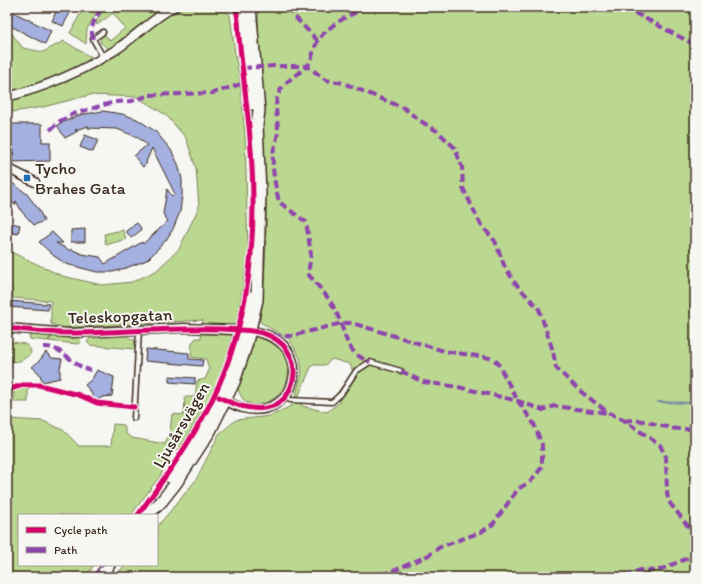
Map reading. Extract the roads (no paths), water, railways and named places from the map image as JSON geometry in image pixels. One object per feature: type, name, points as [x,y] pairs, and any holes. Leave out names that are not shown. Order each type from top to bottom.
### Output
[{"type":"main road","name":"Ljusårsvägen","points":[[241,7],[252,112],[257,126]]},
{"type":"main road","name":"Ljusårsvägen","points":[[149,513],[156,498],[222,399],[250,298],[256,284],[260,193],[257,126],[259,111],[250,7]]},
{"type":"main road","points":[[100,577],[108,566]]},
{"type":"street","points":[[7,97],[35,90],[103,57],[174,7]]},
{"type":"street","points":[[7,168],[35,182]]},
{"type":"street","name":"Teleskopgatan","points":[[7,328],[70,333],[139,330],[234,330]]},
{"type":"street","points":[[222,399],[242,408],[261,409],[275,405],[286,396],[293,380],[294,372],[291,357],[287,349],[279,341],[273,337],[257,332]]},
{"type":"lane","points":[[103,32],[94,39],[103,57]]},
{"type":"lane","points":[[134,418],[139,330]]},
{"type":"lane","points":[[286,396],[290,400],[332,402],[341,394],[356,371],[370,362],[401,371]]},
{"type":"waterway","points":[[658,402],[695,403]]},
{"type":"place","name":"Tycho Brahes Gata","points":[[27,178]]}]
